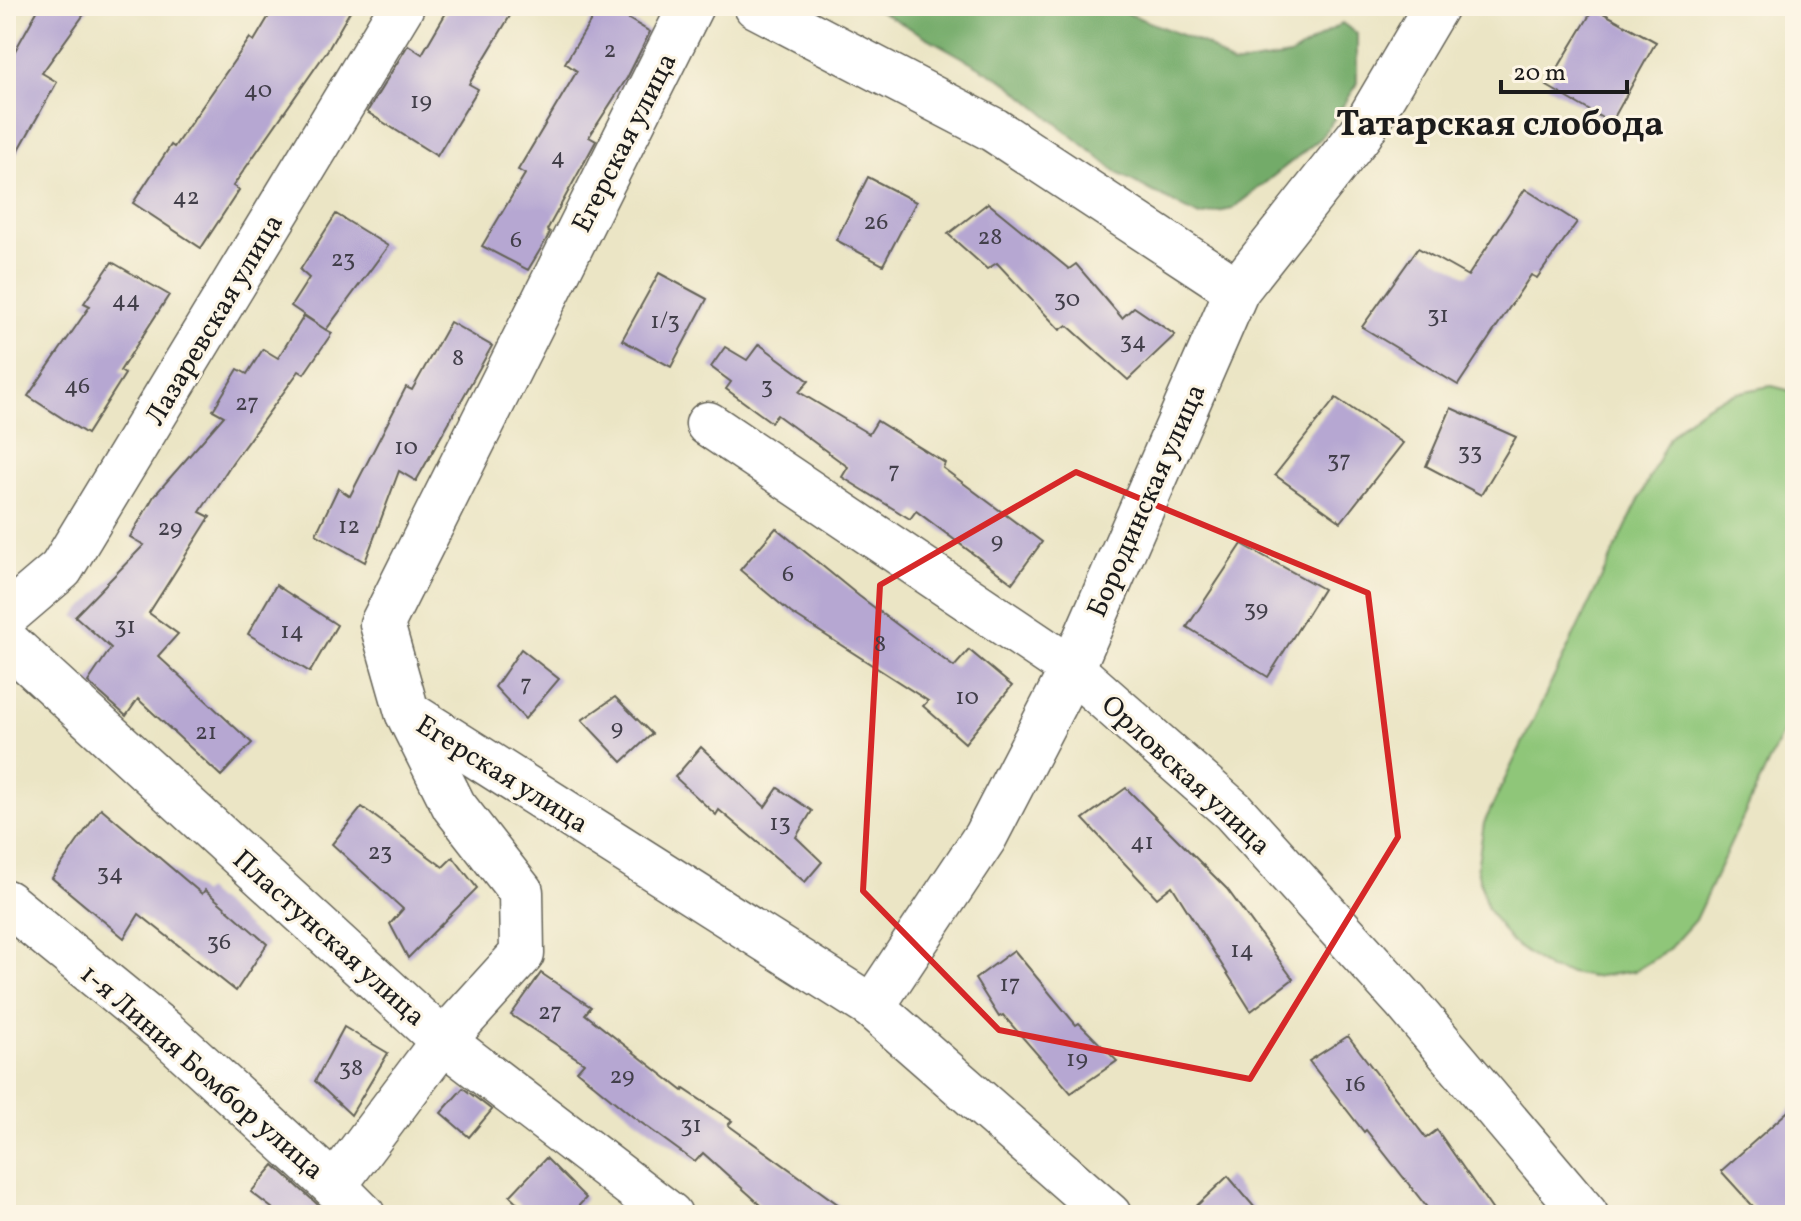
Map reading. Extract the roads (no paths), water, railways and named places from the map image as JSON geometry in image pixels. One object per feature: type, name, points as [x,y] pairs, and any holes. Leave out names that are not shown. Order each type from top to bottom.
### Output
[{"type":"street","name":"Лазаревская улица","points":[[6,616],[61,569],[402,6]]},
{"type":"street","name":"Егерская улица","points":[[691,6],[382,624],[407,712],[872,1007],[1109,1215]]},
{"type":"street","points":[[756,6],[994,130],[1237,290]]},
{"type":"street","name":"Бородинская улица","points":[[872,1007],[985,837],[1072,669],[1237,290],[1361,133],[1436,6]]},
{"type":"street","name":"Орловская улица","points":[[708,424],[1072,669],[1233,811],[1406,1002],[1586,1215]]},
{"type":"street","name":"Пластунская улица","points":[[6,641],[443,1041],[670,1215]]},
{"type":"street","name":"1-я Линия Бомбор улица","points":[[6,902],[165,1032],[348,1200],[443,1041],[522,954],[521,892],[454,806],[407,712]]},
{"type":"district","name":"Татарская слобода","points":[[1500,122]]}]
